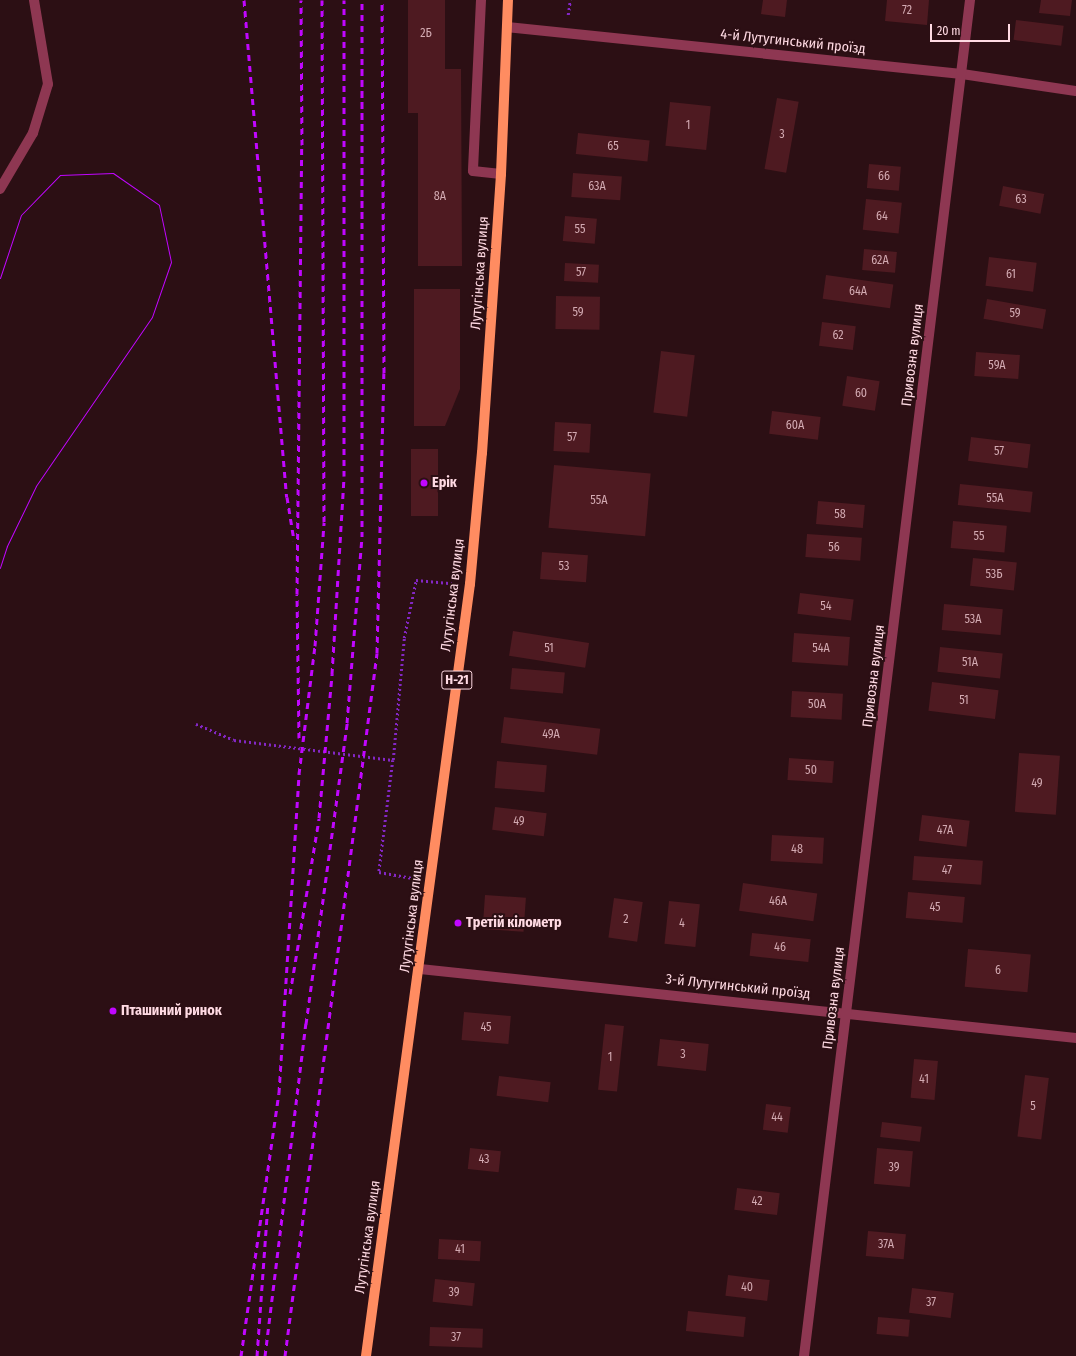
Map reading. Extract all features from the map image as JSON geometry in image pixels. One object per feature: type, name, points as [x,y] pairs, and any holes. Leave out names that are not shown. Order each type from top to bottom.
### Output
[{"type":"main road","name":"Лутугінська вулиця","points":[[366,1356],[420,969],[470,584],[482,453],[501,174],[508,0]]},
{"type":"street","points":[[0,189],[33,132],[48,84],[34,0]]},
{"type":"street","points":[[481,0],[473,171],[501,174]]},
{"type":"street","name":"Привозна вулиця","points":[[804,1356],[970,0]]},
{"type":"street","name":"4-й Лутугинський проїзд","points":[[507,27],[962,74],[1076,91]]},
{"type":"street","name":"3-й Лутугинський проїзд","points":[[420,969],[847,1012],[1076,1038]]},
{"type":"path","points":[[431,881],[379,872],[393,760],[404,638],[416,580],[470,584]]},
{"type":"path","points":[[196,724],[234,740],[393,760]]},
{"type":"building","points":[[408,0],[445,0],[445,69],[461,69],[462,266],[418,266],[418,113],[408,113]]},
{"type":"building","points":[[763,0],[787,0],[785,17],[761,14]]},
{"type":"building","points":[[887,0],[929,0],[927,25],[885,21]]},
{"type":"building","points":[[1041,0],[1072,0],[1070,16],[1039,13]]},
{"type":"building","points":[[1016,20],[1064,26],[1061,46],[1014,40]]},
{"type":"building","points":[[777,98],[799,102],[786,173],[764,169]]},
{"type":"building","points":[[670,102],[711,106],[706,150],[665,146]]},
{"type":"building","points":[[578,133],[650,141],[647,161],[576,154]]},
{"type":"building","points":[[869,164],[901,167],[899,191],[867,188]]},
{"type":"building","points":[[573,173],[622,176],[620,200],[571,197]]},
{"type":"building","points":[[1003,186],[1044,194],[1040,214],[999,206]]},
{"type":"building","points":[[866,199],[902,203],[899,234],[863,230]]},
{"type":"building","points":[[565,216],[597,219],[595,244],[563,241]]},
{"type":"building","points":[[864,249],[897,252],[895,273],[862,270]]},
{"type":"building","points":[[989,257],[1037,263],[1033,292],[985,286]]},
{"type":"building","points":[[565,263],[599,265],[598,283],[564,281]]},
{"type":"building","points":[[826,275],[893,284],[890,308],[823,299]]},
{"type":"building","points":[[414,289],[460,289],[460,389],[445,426],[414,426]]},
{"type":"building","points":[[556,296],[600,297],[599,330],[555,329]]},
{"type":"building","points":[[987,299],[1046,309],[1043,329],[984,319]]},
{"type":"building","points":[[822,322],[856,326],[853,350],[819,346]]},
{"type":"building","points":[[661,351],[695,355],[687,417],[653,413]]},
{"type":"building","points":[[976,352],[1020,355],[1018,379],[974,376]]},
{"type":"building","points":[[847,376],[880,381],[875,411],[842,406]]},
{"type":"building","points":[[772,411],[821,417],[818,440],[769,434]]},
{"type":"building","points":[[555,422],[591,424],[589,453],[553,451]]},
{"type":"building","points":[[971,437],[1031,444],[1028,468],[968,461]]},
{"type":"building","name":"Ерік","points":[[411,449],[438,449],[438,516],[411,516]]},
{"type":"building","points":[[554,465],[651,473],[645,536],[549,528]]},
{"type":"building","points":[[960,484],[1033,492],[1030,513],[958,505]]},
{"type":"building","points":[[818,501],[865,505],[863,528],[816,524]]},
{"type":"building","points":[[953,521],[1007,526],[1004,553],[951,548]]},
{"type":"building","points":[[807,534],[862,538],[860,561],[805,557]]},
{"type":"building","points":[[542,552],[588,555],[586,582],[540,579]]},
{"type":"building","points":[[973,558],[1017,563],[1014,590],[970,586]]},
{"type":"building","points":[[800,593],[854,600],[851,620],[797,614]]},
{"type":"building","points":[[944,604],[1003,609],[1001,635],[942,630]]},
{"type":"building","points":[[513,631],[589,643],[585,668],[509,656]]},
{"type":"building","points":[[794,633],[850,637],[848,666],[792,662]]},
{"type":"building","points":[[940,647],[1003,654],[1000,678],[937,672]]},
{"type":"building","points":[[512,668],[565,673],[563,694],[510,689]]},
{"type":"building","points":[[932,682],[999,690],[995,719],[928,711]]},
{"type":"building","points":[[792,691],[843,694],[842,720],[791,717]]},
{"type":"building","points":[[504,717],[600,729],[597,755],[501,743]]},
{"type":"building","points":[[1019,753],[1060,756],[1056,815],[1015,812]]},
{"type":"building","points":[[789,758],[834,761],[832,783],[787,780]]},
{"type":"building","points":[[497,761],[547,765],[544,792],[495,788]]},
{"type":"building","points":[[495,807],[547,813],[544,836],[492,830]]},
{"type":"building","points":[[922,815],[970,821],[966,847],[919,841]]},
{"type":"building","points":[[772,835],[824,838],[823,864],[771,861]]},
{"type":"building","points":[[914,856],[983,861],[981,885],[912,880]]},
{"type":"building","points":[[743,883],[817,893],[813,921],[739,911]]},
{"type":"building","points":[[908,892],[965,897],[963,923],[906,918]]},
{"type":"building","points":[[485,895],[526,898],[524,932],[483,929]]},
{"type":"building","points":[[614,898],[643,902],[637,942],[608,938]]},
{"type":"building","points":[[669,901],[700,904],[695,947],[665,944]]},
{"type":"building","points":[[752,933],[811,939],[808,962],[750,956]]},
{"type":"building","points":[[968,949],[1031,954],[1027,992],[965,987]]},
{"type":"building","points":[[464,1012],[511,1016],[508,1044],[462,1040]]},
{"type":"building","points":[[605,1024],[624,1026],[617,1092],[598,1090]]},
{"type":"building","points":[[660,1039],[709,1044],[706,1071],[657,1066]]},
{"type":"building","points":[[914,1059],[938,1061],[935,1100],[911,1098]]},
{"type":"building","points":[[1025,1075],[1049,1078],[1041,1139],[1017,1137]]},
{"type":"building","points":[[499,1076],[551,1082],[548,1102],[497,1096]]},
{"type":"building","points":[[766,1104],[791,1107],[788,1133],[763,1130]]},
{"type":"building","points":[[882,1122],[922,1127],[920,1142],[880,1137]]},
{"type":"building","points":[[470,1148],[501,1151],[499,1172],[468,1169]]},
{"type":"building","points":[[877,1148],[913,1151],[910,1187],[874,1184]]},
{"type":"building","points":[[737,1188],[780,1193],[777,1215],[734,1210]]},
{"type":"building","points":[[868,1231],[906,1234],[904,1259],[866,1256]]},
{"type":"building","points":[[439,1239],[481,1241],[480,1261],[438,1259]]},
{"type":"building","points":[[728,1275],[770,1280],[767,1301],[725,1296]]},
{"type":"building","points":[[435,1279],[475,1283],[472,1306],[433,1302]]},
{"type":"building","points":[[912,1288],[954,1293],[951,1318],[909,1313]]},
{"type":"building","points":[[688,1311],[746,1317],[744,1337],[686,1331]]},
{"type":"building","points":[[878,1317],[910,1320],[908,1337],[877,1334]]},
{"type":"building","points":[[430,1327],[483,1329],[482,1348],[429,1346]]},
{"type":"tram line","points":[[0,278],[21,215],[60,175],[113,173],[159,205],[171,262],[152,317],[36,486],[7,546],[0,568]]},
{"type":"railway","points":[[244,0],[287,497],[294,540]]},
{"type":"railway","points":[[299,738],[297,594],[302,145],[301,0]]},
{"type":"railway","points":[[241,1356],[279,1093],[299,774],[315,646],[324,522],[322,0]]},
{"type":"railway","points":[[290,994],[319,818],[332,674],[344,476],[344,0]]},
{"type":"railway","points":[[265,1356],[306,1024],[347,723],[362,537],[362,0]]},
{"type":"railway","points":[[285,1356],[377,653],[384,373],[382,0]]},
{"type":"railway","points":[[257,1356],[268,1203]]},
{"type":"place","name":"Ерік","points":[[424,483]]},
{"type":"place","name":"Третій кілометр","points":[[458,923]]},
{"type":"place","name":"Пташиний ринок","points":[[113,1011]]}]
